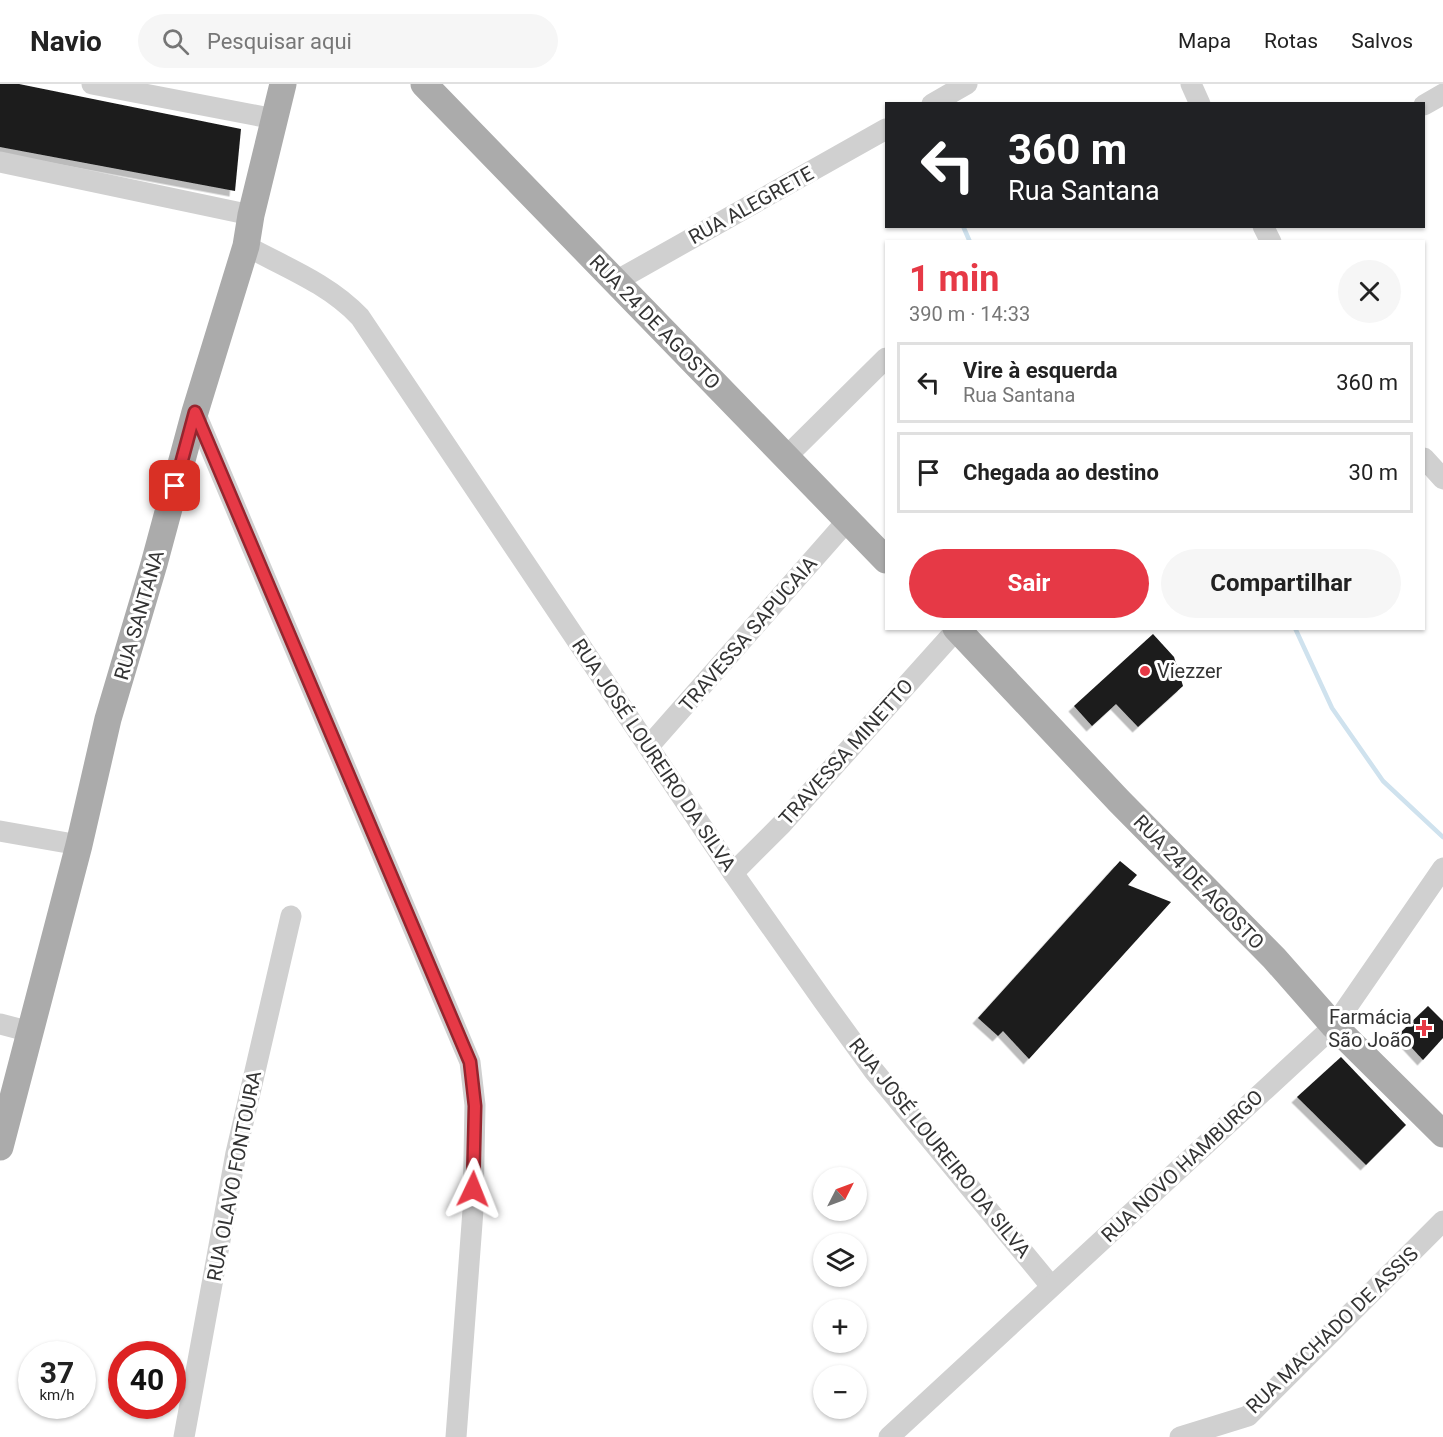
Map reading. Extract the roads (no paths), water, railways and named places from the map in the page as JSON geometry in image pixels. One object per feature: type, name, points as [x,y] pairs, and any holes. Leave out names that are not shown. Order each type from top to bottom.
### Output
[{"type":"main road","name":"RUA SANTANA","points":[[0,1148],[79,844],[108,719],[154,564],[195,412],[246,246],[251,215],[284,84]]},
{"type":"main road","name":"RUA 24 DE AGOSTO","points":[[424,84],[885,559]]},
{"type":"main road","name":"RUA 24 DE AGOSTO","points":[[958,630],[1119,801],[1274,958],[1334,1026],[1443,1134]]},
{"type":"street","points":[[92,84],[275,119]]},
{"type":"street","points":[[936,102],[967,84]]},
{"type":"street","points":[[1191,84],[1199,102]]},
{"type":"street","points":[[1425,104],[1443,94]]},
{"type":"street","name":"RUA ALEGRETE","points":[[616,281],[885,130]]},
{"type":"street","points":[[0,162],[251,215]]},
{"type":"street","name":"RUA JOSÉ LOUREIRO DA SILVA","points":[[246,246],[321,285],[345,301],[360,317],[733,873],[874,1071],[1052,1286]]},
{"type":"street","points":[[786,457],[885,359]]},
{"type":"street","points":[[195,412],[470,1062],[475,1106],[472,1210],[456,1437]]},
{"type":"street","points":[[1425,459],[1443,479]]},
{"type":"street","name":"TRAVESSA SAPUCAIA","points":[[649,747],[847,521]]},
{"type":"street","name":"TRAVESSA MINETTO","points":[[733,873],[782,824],[956,630]]},
{"type":"street","points":[[0,831],[79,844]]},
{"type":"street","name":"RUA NOVO HAMBURGO","points":[[889,1437],[1334,1026],[1435,899],[1443,868]]},
{"type":"street","name":"RUA OLAVO FONTOURA","points":[[184,1437],[237,1152],[291,916]]},
{"type":"street","points":[[0,1024],[31,1032]]},
{"type":"street","name":"RUA MACHADO DE ASSIS","points":[[1180,1437],[1248,1416],[1443,1221]]},
{"type":"waterway","points":[[964,228],[969,240]]},
{"type":"waterway","points":[[1296,630],[1332,708],[1383,781],[1443,837]]},
{"type":"place","name":"Viezzer","points":[[1145,671]]},
{"type":"place","name":"Farmácia São João","points":[[1424,1028]]}]
